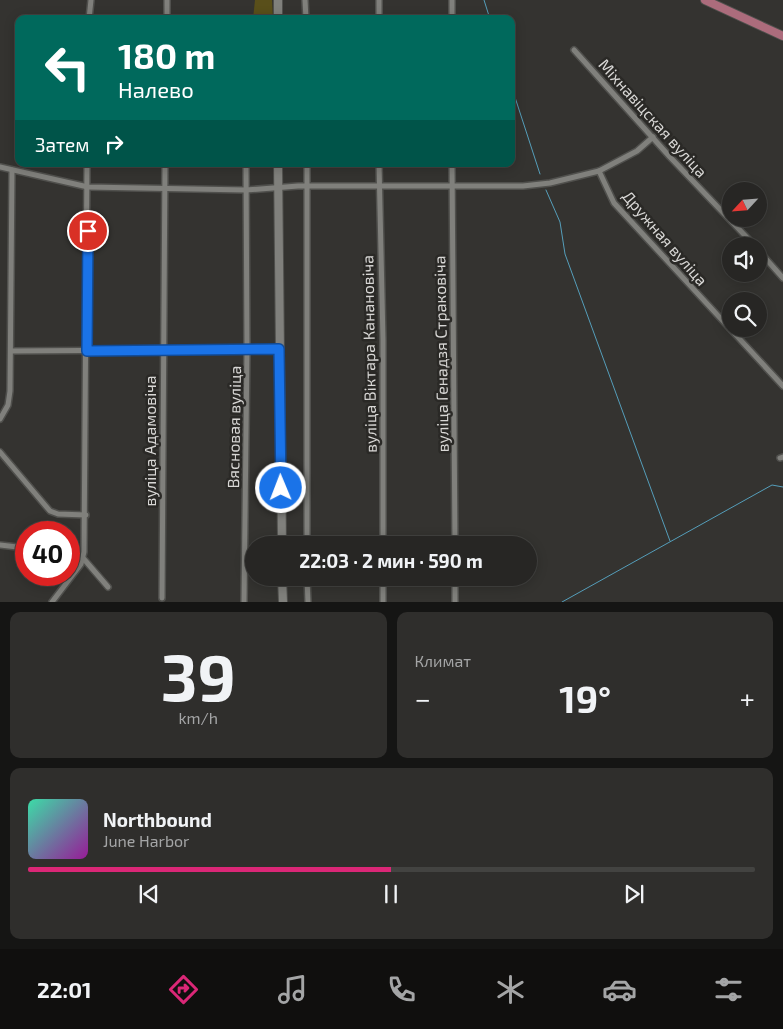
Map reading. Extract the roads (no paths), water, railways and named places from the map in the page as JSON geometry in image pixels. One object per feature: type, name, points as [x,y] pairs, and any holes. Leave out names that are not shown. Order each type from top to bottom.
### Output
[{"type":"main road","points":[[705,0],[783,36]]},
{"type":"street","points":[[89,15],[91,0]]},
{"type":"street","points":[[167,0],[167,15]]},
{"type":"street","points":[[278,0],[278,15]]},
{"type":"street","points":[[305,0],[306,15]]},
{"type":"street","points":[[379,0],[379,15]]},
{"type":"street","points":[[452,0],[452,15]]},
{"type":"street","name":"Міхнавіцская вуліца","points":[[574,50],[747,237]]},
{"type":"street","points":[[0,167],[88,187],[246,190],[308,186],[523,186],[550,183],[599,171],[637,151],[653,137]]},
{"type":"street","points":[[80,562],[83,558],[86,515],[88,167]]},
{"type":"street","name":"вуліца Адамовіча","points":[[162,598],[165,167]]},
{"type":"street","name":"Вясновая вуліца","points":[[244,602],[248,350],[246,167]]},
{"type":"street","points":[[278,167],[282,536]]},
{"type":"street","points":[[307,167],[307,536]]},
{"type":"street","name":"вуліца Віктара Канановіча","points":[[379,167],[383,340],[383,536]]},
{"type":"street","name":"вуліца Генадзя Страковіча","points":[[452,167],[455,536]]},
{"type":"street","points":[[0,418],[8,405],[10,391],[12,170]]},
{"type":"street","name":"Дружная вуліца","points":[[599,171],[614,203],[622,213],[783,386]]},
{"type":"street","points":[[767,260],[783,278]]},
{"type":"street","points":[[11,350],[163,351],[279,349]]},
{"type":"street","points":[[0,452],[50,511],[58,514],[86,515]]},
{"type":"street","points":[[0,545],[15,548]]},
{"type":"street","points":[[83,558],[108,587]]},
{"type":"street","points":[[52,602],[63,586]]},
{"type":"street","points":[[282,586],[283,602]]},
{"type":"street","points":[[307,586],[308,602]]},
{"type":"street","points":[[383,586],[383,602]]},
{"type":"street","points":[[455,586],[455,602]]},
{"type":"waterway","points":[[484,0],[489,15]]},
{"type":"waterway","points":[[515,97],[540,174]]},
{"type":"waterway","points":[[546,190],[560,222],[565,254],[670,541]]},
{"type":"waterway","points":[[562,602],[772,485],[783,487]]}]
